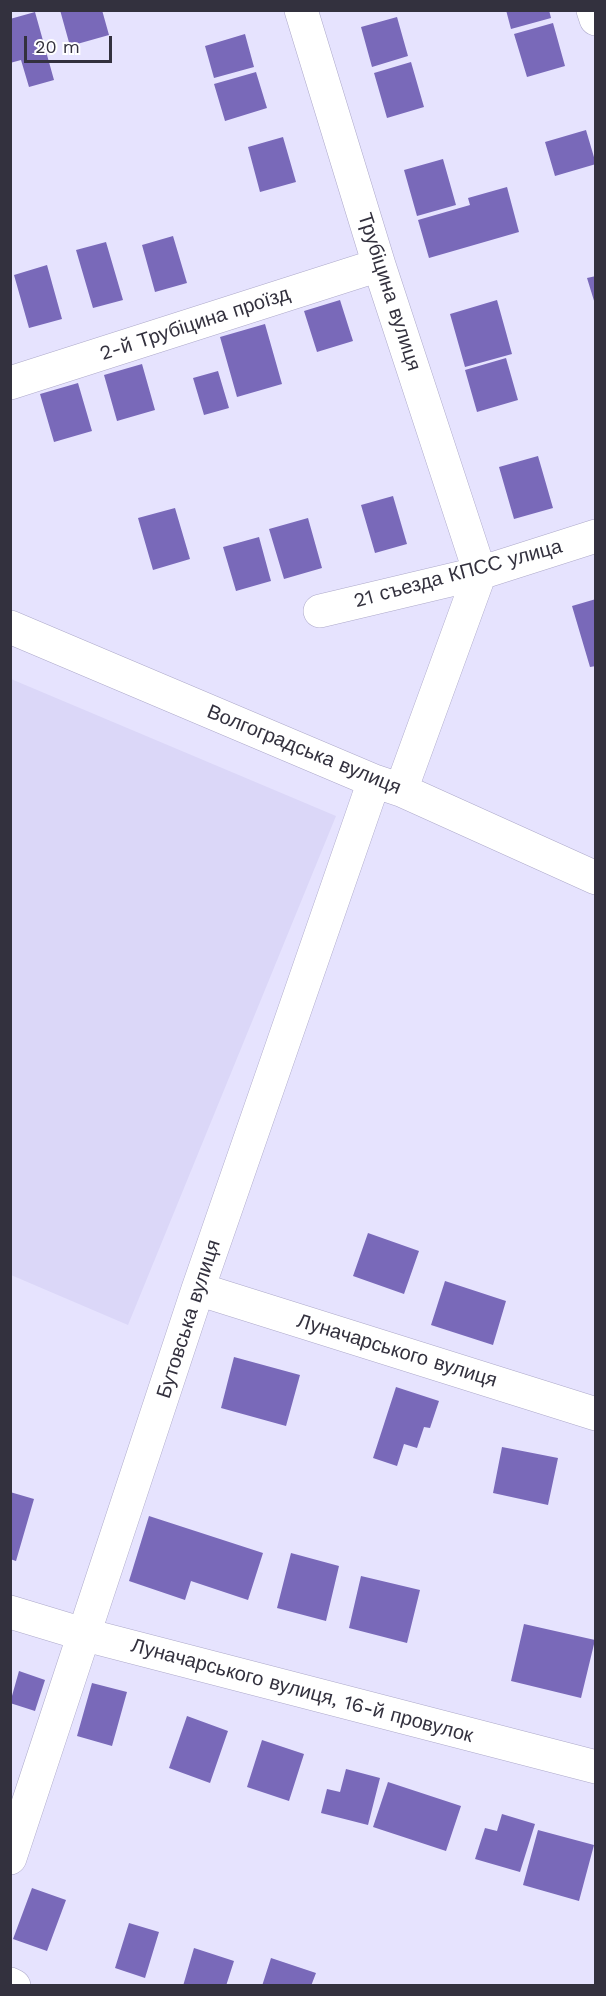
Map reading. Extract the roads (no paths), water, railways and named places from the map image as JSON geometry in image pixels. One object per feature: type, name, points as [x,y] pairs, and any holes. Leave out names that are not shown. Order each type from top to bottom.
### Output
[{"type":"street","name":"Трубіцина вулиця","points":[[301,10],[379,265],[480,573]]},
{"type":"street","points":[[593,10],[596,19]]},
{"type":"street","name":"2-й Трубіцина проїзд","points":[[10,383],[379,265]]},
{"type":"street","name":"21 съезда КПСС улица","points":[[320,611],[480,573],[596,536]]},
{"type":"street","name":"Бутовська вулиця","points":[[10,1858],[86,1635],[198,1289],[387,785],[480,573]]},
{"type":"street","name":"Волгоградська вулиця","points":[[10,627],[387,785],[596,878]]},
{"type":"street","points":[[561,862],[596,852]]},
{"type":"street","name":"Луначарського вулиця","points":[[198,1289],[596,1414]]},
{"type":"street","name":"Луначарського вулиця, 16-й провулок","points":[[10,1612],[86,1635],[596,1767]]}]
